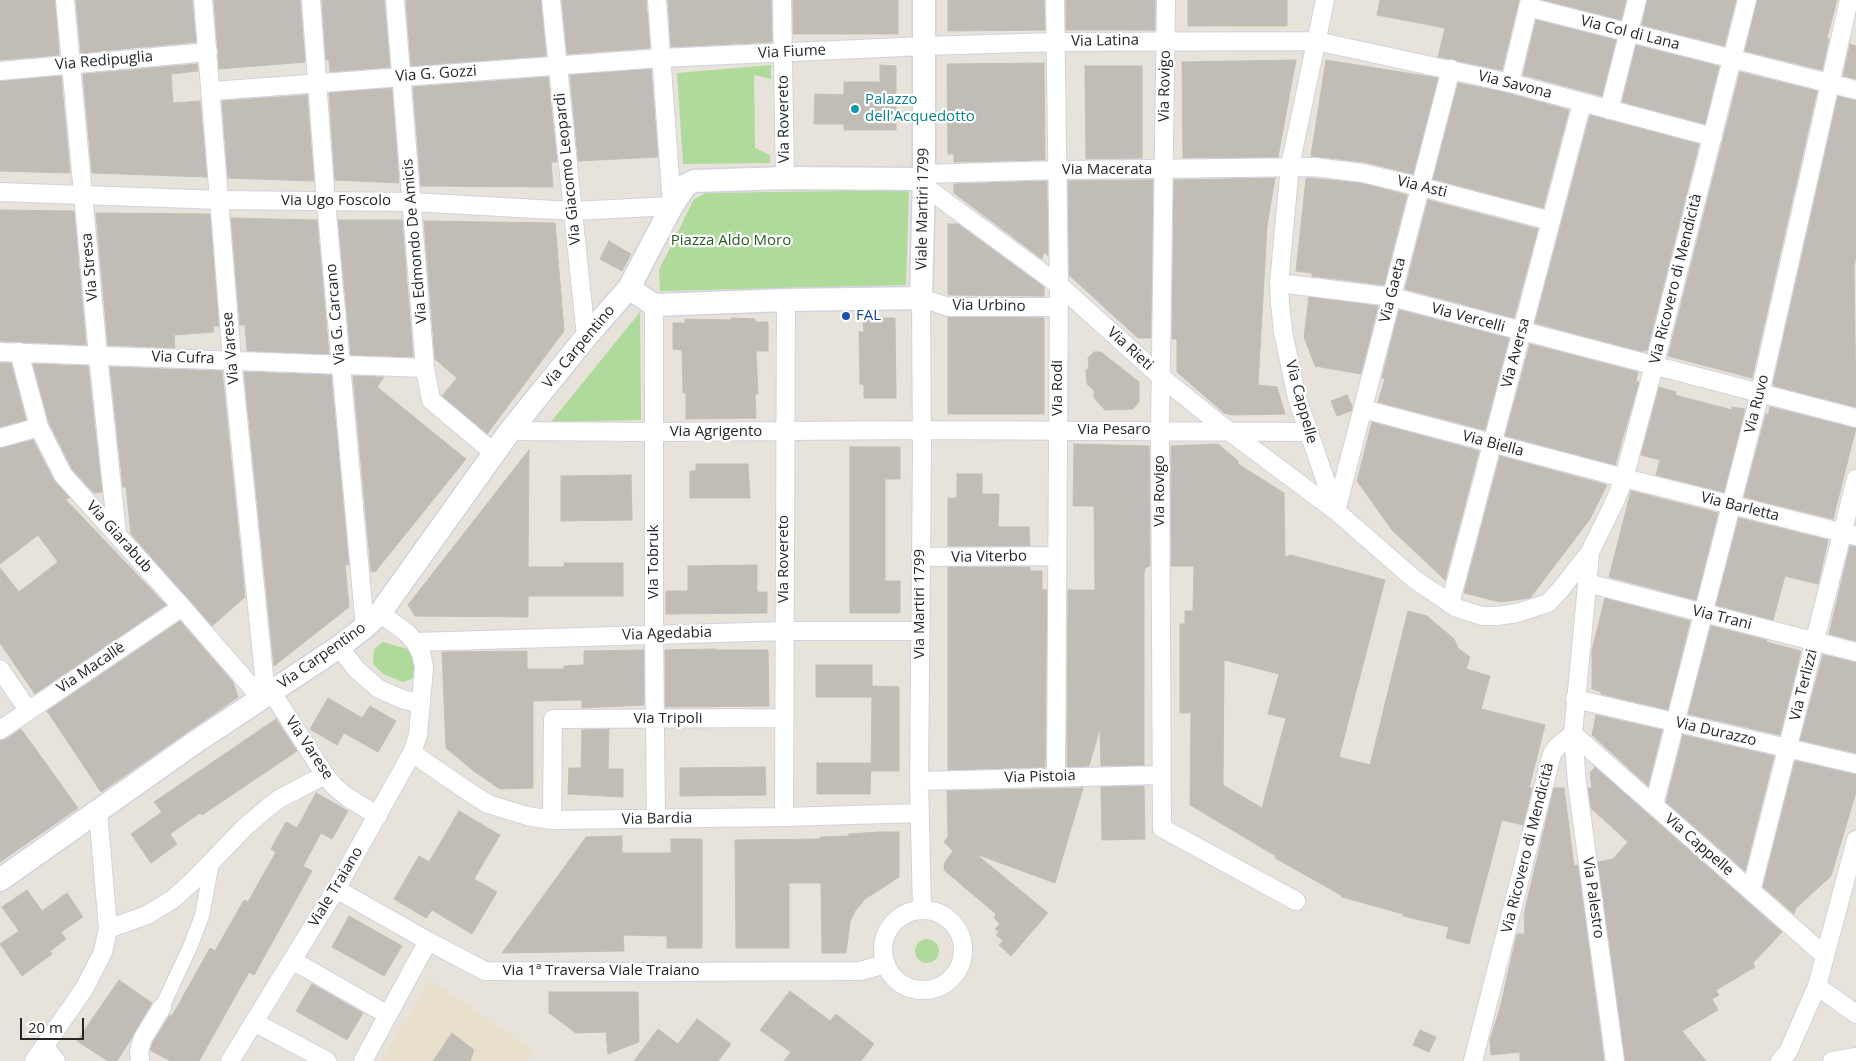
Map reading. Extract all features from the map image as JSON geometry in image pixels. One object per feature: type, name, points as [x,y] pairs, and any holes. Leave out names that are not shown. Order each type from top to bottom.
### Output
[{"type":"street","name":"Via Stresa","points":[[64,0],[117,534]]},
{"type":"street","name":"Via Varese","points":[[204,0],[232,360],[266,695],[325,775],[347,798],[378,816]]},
{"type":"street","name":"Via G. Carcano","points":[[311,0],[326,202],[341,365],[372,620]]},
{"type":"street","name":"Via Edmondo De Amicis","points":[[395,0],[425,368],[431,400],[494,452]]},
{"type":"street","name":"Via Giacomo Leopardi","points":[[551,0],[586,337]]},
{"type":"street","points":[[657,0],[672,206]]},
{"type":"street","name":"Via Rovereto","points":[[782,0],[785,178]]},
{"type":"street","name":"Viale Martiri 1799","points":[[921,298],[924,180],[924,0]]},
{"type":"street","name":"Via Rodi","points":[[1055,0],[1059,286],[1056,777]]},
{"type":"street","name":"Via Rovigo","points":[[1166,0],[1160,376],[1162,828],[1296,901]]},
{"type":"street","name":"Via Cappelle","points":[[1325,0],[1290,166],[1279,282],[1283,332],[1297,398],[1336,511],[1414,579],[1457,608],[1482,616],[1517,613],[1548,602],[1582,576]]},
{"type":"street","points":[[1609,110],[1637,0]]},
{"type":"street","name":"Via Ricovero di Mendicità","points":[[1472,1061],[1552,754],[1557,747],[1573,734],[1582,576],[1590,552],[1608,517],[1624,478],[1747,0]]},
{"type":"street","name":"Via Ruvo","points":[[1654,805],[1760,394],[1849,0]]},
{"type":"street","points":[[1510,83],[1529,3]]},
{"type":"street","name":"Via Col di Lana","points":[[1529,3],[1628,32],[1856,90]]},
{"type":"street","name":"Via Latina","points":[[924,46],[1055,42],[1316,41]]},
{"type":"street","name":"Via Savona","points":[[1316,41],[1510,83],[1712,137]]},
{"type":"street","name":"Via Fiume","points":[[661,58],[924,46]]},
{"type":"street","name":"Via Redipuglia","points":[[0,71],[208,52]]},
{"type":"street","name":"Via G. Gozzi","points":[[212,91],[661,58]]},
{"type":"street","name":"Via Gaeta","points":[[1336,511],[1451,69]]},
{"type":"street","name":"Via Aversa","points":[[1450,604],[1582,103]]},
{"type":"street","name":"Via Macerata","points":[[924,180],[1058,170],[1164,170],[1290,166]]},
{"type":"street","name":"Via Asti","points":[[1290,166],[1363,173],[1420,186],[1551,221]]},
{"type":"street","points":[[921,298],[786,300],[654,305],[630,288],[672,206],[686,185],[694,181],[785,178],[924,180]]},
{"type":"street","name":"Via Rieti","points":[[924,180],[1059,286],[1160,376],[1229,431],[1336,511]]},
{"type":"street","name":"Via Ugo Foscolo","points":[[0,192],[220,200],[412,202],[573,211],[672,206]]},
{"type":"street","name":"Via Vercelli","points":[[1279,282],[1392,298],[1856,418]]},
{"type":"street","name":"Via Carpentino","points":[[0,880],[197,741],[339,647],[372,620],[510,431],[586,337],[630,288]]},
{"type":"street","name":"Via Urbino","points":[[921,298],[949,306],[1059,307]]},
{"type":"street","name":"Via Martiri 1799","points":[[921,298],[919,781],[922,910]]},
{"type":"street","name":"Via Rovereto","points":[[784,817],[786,300]]},
{"type":"street","name":"Via Tobruk","points":[[654,305],[656,819]]},
{"type":"street","name":"Via Cufra","points":[[0,352],[425,368]]},
{"type":"street","name":"Via Giarabub","points":[[19,352],[39,427],[63,474],[182,607],[266,695]]},
{"type":"street","name":"Via Biella","points":[[1363,409],[1624,478]]},
{"type":"street","points":[[0,438],[39,427]]},
{"type":"street","name":"Via Pesaro","points":[[921,430],[1308,432]]},
{"type":"street","name":"Via Agrigento","points":[[510,431],[785,432],[921,430]]},
{"type":"street","name":"Via Barletta","points":[[1624,478],[1849,534]]},
{"type":"street","name":"Via Terlizzi","points":[[1751,891],[1815,642],[1849,534],[1856,479]]},
{"type":"street","name":"Via Viterbo","points":[[920,557],[1057,556]]},
{"type":"street","name":"Via Trani","points":[[1582,576],[1704,613],[1856,652]]},
{"type":"street","name":"Via Macallè","points":[[0,730],[182,607]]},
{"type":"street","name":"Viale Traiano","points":[[230,1061],[336,889],[412,753],[418,735],[424,668],[421,653],[415,642],[406,633],[372,620]]},
{"type":"street","name":"Via Agedabia","points":[[415,642],[784,631],[920,631]]},
{"type":"street","points":[[339,647],[357,670],[379,689],[420,704]]},
{"type":"street","points":[[0,669],[28,710]]},
{"type":"street","name":"Via Durazzo","points":[[1575,699],[1856,764]]},
{"type":"street","name":"Via Tripoli","points":[[552,820],[553,720],[784,718]]},
{"type":"street","name":"Via Cappelle","points":[[1573,734],[1824,955]]},
{"type":"street","name":"Via Palestro","points":[[1573,734],[1577,783],[1615,1061]]},
{"type":"street","name":"Via Bardia","points":[[412,753],[488,804],[527,816],[552,820],[920,813]]},
{"type":"street","points":[[108,929],[147,915],[173,899],[244,828],[265,810],[279,799],[325,775]]},
{"type":"street","name":"Via Pistoia","points":[[919,781],[1161,775]]},
{"type":"street","points":[[34,1061],[84,989],[103,952],[108,929],[98,811]]},
{"type":"street","points":[[1780,1061],[1788,1052],[1817,986],[1856,840]]},
{"type":"street","points":[[140,1061],[139,1051],[143,1038],[162,1007],[202,916],[212,862]]},
{"type":"street","name":"Via 1ª Traversa Viale Traiano","points":[[336,889],[485,971],[860,971],[886,964]]},
{"type":"street","points":[[922,910],[936,911],[948,918],[957,928],[962,940],[963,954],[959,967],[951,978],[940,986],[926,990],[902,983],[893,975],[886,964],[884,952],[884,945],[890,927],[899,918],[910,912],[922,910]]},
{"type":"street","points":[[363,1061],[428,941]]},
{"type":"street","points":[[292,960],[388,1015]]},
{"type":"street","points":[[1817,986],[1856,1014]]},
{"type":"street","points":[[254,1022],[326,1061]]},
{"type":"street","points":[[45,1047],[56,1061]]},
{"type":"street","points":[[1832,1061],[1856,1057]]},
{"type":"shaded area","points":[[430,980],[535,1051],[528,1061],[382,1061]]},
{"type":"green space","points":[[771,65],[771,79],[754,75],[755,148],[770,155],[770,163],[683,164],[677,73]]},
{"type":"green space","name":"Piazza Aldo Moro","points":[[909,190],[906,285],[660,291],[659,270],[694,199],[706,193]]},
{"type":"green space","points":[[640,312],[641,420],[551,422]]},
{"type":"green space","points":[[383,642],[408,649],[414,662],[414,678],[403,682],[383,674],[373,664],[374,649]]},
{"type":"green space","points":[[927,939],[936,942],[939,951],[936,960],[927,963],[918,960],[915,951],[918,942]]},
{"type":"building","points":[[0,0],[55,0],[59,55],[0,60]]},
{"type":"building","points":[[76,0],[192,0],[196,42],[81,53]]},
{"type":"building","points":[[214,0],[300,0],[305,62],[219,69]]},
{"type":"building","points":[[322,0],[384,0],[390,67],[330,72],[329,60],[326,60]]},
{"type":"building","points":[[541,0],[546,56],[411,66],[406,1]]},
{"type":"building","points":[[562,0],[646,0],[650,48],[567,54]]},
{"type":"building","points":[[668,0],[771,0],[772,42],[671,47]]},
{"type":"building","points":[[793,0],[898,0],[898,34],[793,34]]},
{"type":"building","points":[[948,0],[1044,0],[1045,30],[948,31]]},
{"type":"building","points":[[1066,0],[1155,0],[1155,30],[1066,30]]},
{"type":"building","points":[[1188,0],[1287,0],[1287,26],[1188,26]]},
{"type":"building","points":[[1380,0],[1519,0],[1502,70],[1438,57],[1445,28],[1377,15]]},
{"type":"building","points":[[1544,0],[1626,0],[1621,20]]},
{"type":"building","points":[[1647,0],[1736,0],[1724,46],[1642,25]]},
{"type":"building","points":[[1757,0],[1837,0],[1827,38],[1829,39],[1822,70],[1745,51]]},
{"type":"building","points":[[1536,20],[1616,40],[1602,96],[1523,75]]},
{"type":"building","points":[[1850,44],[1856,46],[1856,79],[1843,76]]},
{"type":"building","points":[[1636,45],[1719,66],[1705,124],[1622,102]]},
{"type":"building","points":[[1296,60],[1278,157],[1183,158],[1182,62]]},
{"type":"building","points":[[1326,60],[1438,78],[1413,174],[1364,162],[1311,156]]},
{"type":"building","points":[[1044,63],[1045,160],[954,162],[954,154],[948,154],[947,64]]},
{"type":"building","points":[[197,64],[198,71],[171,74],[173,103],[200,101],[207,177],[92,173],[83,74]]},
{"type":"building","name":"Palazzo dell'Acquedotto","points":[[880,65],[896,66],[896,130],[844,130],[844,124],[814,124],[815,94],[844,95],[844,82],[880,82]]},
{"type":"building","points":[[1085,66],[1142,66],[1142,158],[1086,159]]},
{"type":"building","points":[[651,69],[658,157],[578,161],[570,75]]},
{"type":"building","points":[[1740,72],[1817,91],[1752,378],[1668,356]]},
{"type":"building","points":[[61,76],[70,173],[0,171],[0,81]]},
{"type":"building","points":[[548,77],[557,162],[551,162],[553,187],[421,186],[413,87]]},
{"type":"building","points":[[1458,83],[1508,93],[1569,110],[1543,208],[1433,179]]},
{"type":"building","points":[[392,88],[399,183],[335,180],[329,93]]},
{"type":"building","points":[[307,95],[314,181],[228,178],[222,101]]},
{"type":"building","points":[[1838,96],[1856,100],[1856,256],[1854,267],[1856,407],[1774,386],[1773,384]]},
{"type":"building","points":[[1590,115],[1699,144],[1647,351],[1644,350],[1643,352],[1535,323]]},
{"type":"building","points":[[1275,178],[1267,226],[1258,385],[1277,387],[1285,414],[1232,415],[1224,413],[1177,372],[1177,339],[1172,339],[1174,180]]},
{"type":"building","points":[[1306,179],[1361,183],[1407,195],[1384,285],[1312,276],[1312,273],[1296,271]]},
{"type":"building","points":[[1153,180],[1151,338],[1138,338],[1069,275],[1068,181]]},
{"type":"building","points":[[1047,181],[1048,256],[1044,252],[1042,259],[954,193],[954,184]]},
{"type":"building","points":[[1428,200],[1538,229],[1514,318],[1405,289]]},
{"type":"building","points":[[0,210],[74,211],[86,345],[0,341]]},
{"type":"building","points":[[96,213],[210,214],[219,326],[213,326],[214,332],[174,335],[175,348],[108,345]]},
{"type":"building","points":[[231,218],[317,220],[329,354],[247,351],[245,325],[240,325]]},
{"type":"building","points":[[338,220],[402,220],[413,357],[351,355]]},
{"type":"building","points":[[424,221],[555,223],[564,331],[487,434],[442,396],[457,378],[435,359]]},
{"type":"building","points":[[948,224],[958,224],[1044,287],[1044,296],[948,295]]},
{"type":"building","points":[[609,241],[631,254],[622,271],[600,259]]},
{"type":"building","points":[[1309,297],[1378,306],[1361,374],[1315,366],[1304,337]]},
{"type":"building","points":[[1399,310],[1509,338],[1485,430],[1378,402],[1385,379],[1382,378]]},
{"type":"building","points":[[948,317],[1044,318],[1044,414],[948,414]]},
{"type":"building","points":[[732,318],[755,319],[755,322],[768,322],[768,351],[756,351],[758,394],[755,394],[756,418],[686,419],[686,393],[683,393],[682,350],[673,349],[673,323],[685,323],[685,319],[732,320]]},
{"type":"building","points":[[863,318],[895,318],[896,398],[864,398],[864,385],[860,384],[859,332],[864,332]]},
{"type":"building","points":[[1530,344],[1638,372],[1636,381],[1639,382],[1615,465],[1505,436]]},
{"type":"building","points":[[1094,352],[1101,352],[1139,382],[1139,402],[1133,409],[1105,410],[1094,398],[1094,390],[1087,384],[1086,370],[1089,368],[1088,358]]},
{"type":"building","points":[[0,363],[11,363],[26,420],[0,427]]},
{"type":"building","points":[[33,364],[88,366],[102,492],[94,493],[72,469],[49,423]]},
{"type":"building","points":[[110,367],[222,371],[245,597],[212,626],[131,534],[126,487],[123,487]]},
{"type":"building","points":[[244,372],[331,375],[349,565],[345,564],[349,607],[274,666]]},
{"type":"building","points":[[353,376],[384,377],[377,387],[466,459],[375,572],[371,571]]},
{"type":"building","points":[[1659,387],[1676,392],[1675,395],[1732,410],[1732,407],[1745,409],[1724,492],[1656,475],[1660,460],[1641,455]]},
{"type":"building","points":[[1347,395],[1352,406],[1351,411],[1337,416],[1331,401]]},
{"type":"building","points":[[1770,407],[1856,428],[1833,519],[1744,497],[1766,414],[1768,415]]},
{"type":"building","points":[[1372,422],[1479,451],[1445,580],[1392,530],[1357,481]]},
{"type":"building","points":[[33,440],[54,480],[70,498],[65,499],[166,605],[35,694],[0,643],[0,568],[19,592],[58,562],[38,535],[0,564],[0,448]]},
{"type":"building","points":[[1074,444],[1149,446],[1150,566],[1145,568],[1144,573],[1144,765],[1101,766],[1100,728],[1089,766],[1067,767],[1068,590],[1095,590],[1094,506],[1073,506]]},
{"type":"building","points":[[1218,444],[1238,461],[1238,464],[1284,493],[1285,557],[1291,555],[1385,580],[1339,757],[1370,765],[1408,611],[1427,616],[1454,639],[1458,648],[1470,657],[1466,669],[1490,676],[1481,709],[1545,725],[1529,788],[1532,788],[1523,825],[1502,820],[1469,944],[1446,938],[1449,927],[1403,916],[1403,914],[1342,897],[1190,805],[1191,713],[1180,713],[1180,624],[1185,624],[1185,611],[1193,611],[1194,566],[1171,566],[1171,446]],"holes":[[[1224,660],[1279,674],[1268,714],[1286,718],[1262,808],[1223,785]]]},
{"type":"building","points":[[850,447],[900,447],[900,479],[885,479],[885,581],[900,581],[900,613],[850,613]]},
{"type":"building","points":[[529,450],[528,567],[564,567],[564,563],[623,563],[623,596],[528,596],[528,617],[415,616],[408,605]]},
{"type":"building","points":[[1500,456],[1607,485],[1590,519],[1530,598],[1500,602],[1464,593]]},
{"type":"building","points":[[696,464],[748,464],[750,498],[690,498],[690,471],[696,471]]},
{"type":"building","points":[[957,474],[982,474],[982,494],[999,494],[998,527],[1029,527],[1030,546],[948,546],[948,498],[957,498]]},
{"type":"building","points":[[631,475],[632,520],[561,521],[561,476]]},
{"type":"building","points":[[1631,491],[1718,513],[1696,600],[1609,577]]},
{"type":"building","points":[[1739,518],[1828,540],[1818,584],[1785,576],[1773,620],[1716,605]]},
{"type":"building","points":[[1850,546],[1856,547],[1856,641],[1829,634]]},
{"type":"building","points":[[757,565],[757,592],[767,592],[767,613],[666,614],[666,591],[688,591],[688,566]]},
{"type":"building","points":[[948,567],[1030,567],[1030,571],[1042,571],[1042,590],[1047,590],[1045,767],[948,770]]},
{"type":"building","points":[[1605,598],[1690,621],[1668,710],[1601,694],[1601,692],[1592,689],[1592,650]]},
{"type":"building","points":[[180,621],[233,682],[238,697],[101,792],[47,711]]},
{"type":"building","points":[[1711,626],[1801,651],[1780,735],[1688,714]]},
{"type":"building","points":[[644,650],[644,705],[582,708],[582,700],[533,701],[533,788],[500,789],[475,772],[446,748],[442,652],[527,651],[527,669],[564,669],[564,666],[584,665],[584,651]]},
{"type":"building","points":[[665,650],[768,650],[769,706],[665,707]]},
{"type":"building","points":[[1823,655],[1856,662],[1856,753],[1800,740]]},
{"type":"building","points":[[816,665],[872,665],[872,686],[899,687],[899,771],[871,771],[872,697],[816,697]]},
{"type":"building","points":[[328,698],[362,718],[370,706],[396,721],[378,752],[344,733],[337,745],[310,729]]},
{"type":"building","points":[[1596,715],[1662,730],[1648,786],[1592,735]]},
{"type":"building","points":[[276,719],[297,751],[202,815],[200,813],[170,834],[177,844],[151,863],[131,834],[162,812],[154,802]]},
{"type":"building","points":[[21,729],[78,808],[0,862],[0,741]]},
{"type":"building","points":[[609,729],[608,769],[623,769],[623,797],[568,794],[569,768],[581,768],[582,730]]},
{"type":"building","points":[[1683,735],[1774,756],[1745,871],[1666,802]]},
{"type":"building","points":[[1795,761],[1856,774],[1856,792],[1831,876],[1796,908],[1794,914],[1763,887]]},
{"type":"building","points":[[817,763],[871,763],[870,794],[817,794]]},
{"type":"building","points":[[765,767],[766,795],[680,796],[680,768]]},
{"type":"building","points":[[1595,767],[1782,932],[1753,963],[1755,967],[1716,990],[1719,995],[1712,999],[1718,1010],[1682,1031],[1706,1061],[1625,1061],[1598,862],[1613,859],[1628,842],[1591,808],[1588,788],[1592,788],[1590,773]]},
{"type":"building","points":[[1144,786],[1145,839],[1102,840],[1101,787]]},
{"type":"building","points":[[1083,788],[1055,883],[976,854],[1048,913],[1011,956],[999,945],[1003,940],[996,935],[999,931],[995,929],[1000,924],[994,918],[996,914],[944,870],[945,862],[953,851],[944,842],[948,837],[947,791]]},
{"type":"building","points":[[1554,788],[1564,788],[1574,866],[1578,865],[1604,1061],[1520,1061],[1520,1052],[1491,1055],[1490,1040],[1500,1008],[1517,934],[1525,934],[1524,914]]},
{"type":"building","points":[[316,793],[348,811],[332,839],[321,833],[303,866],[312,871],[254,975],[249,972],[199,1061],[170,1061],[150,1050],[170,1015],[172,1016],[210,948],[215,951],[244,900],[248,902],[276,852],[271,849],[286,822],[297,828]]},
{"type":"building","points":[[459,811],[500,835],[474,879],[497,892],[472,934],[432,910],[426,918],[394,899],[419,856],[429,862]]},
{"type":"building","points":[[899,832],[899,877],[865,899],[855,911],[850,922],[846,953],[822,953],[821,883],[789,883],[789,948],[736,948],[735,840],[820,839],[820,837]]},
{"type":"building","points":[[622,836],[622,853],[671,853],[671,839],[702,839],[702,948],[667,948],[667,936],[623,935],[624,951],[502,953],[586,837]]},
{"type":"building","points":[[27,890],[42,911],[67,893],[83,917],[61,932],[66,939],[50,951],[52,954],[22,976],[0,944],[19,931],[2,907]]},
{"type":"building","points":[[349,916],[402,946],[384,976],[332,947]]},
{"type":"building","points":[[119,980],[152,1003],[117,1061],[108,1061],[77,1041]]},
{"type":"building","points":[[312,984],[363,1013],[347,1040],[296,1011]]},
{"type":"building","points":[[790,991],[830,1021],[836,1014],[874,1044],[861,1061],[784,1061],[791,1052],[760,1030]]},
{"type":"building","points":[[549,992],[638,992],[639,1042],[608,1054],[606,1032],[576,1033],[549,1013]]},
{"type":"building","points":[[697,1019],[731,1044],[718,1061],[634,1061],[658,1029],[678,1044]]},
{"type":"building","points":[[1420,1030],[1436,1037],[1429,1052],[1413,1045]]},
{"type":"building","points":[[452,1033],[474,1050],[470,1061],[433,1061]]},
{"type":"place","name":"Palazzo dell'Acquedotto","points":[[855,109]]},
{"type":"place","name":"FAL","points":[[846,316]]}]
